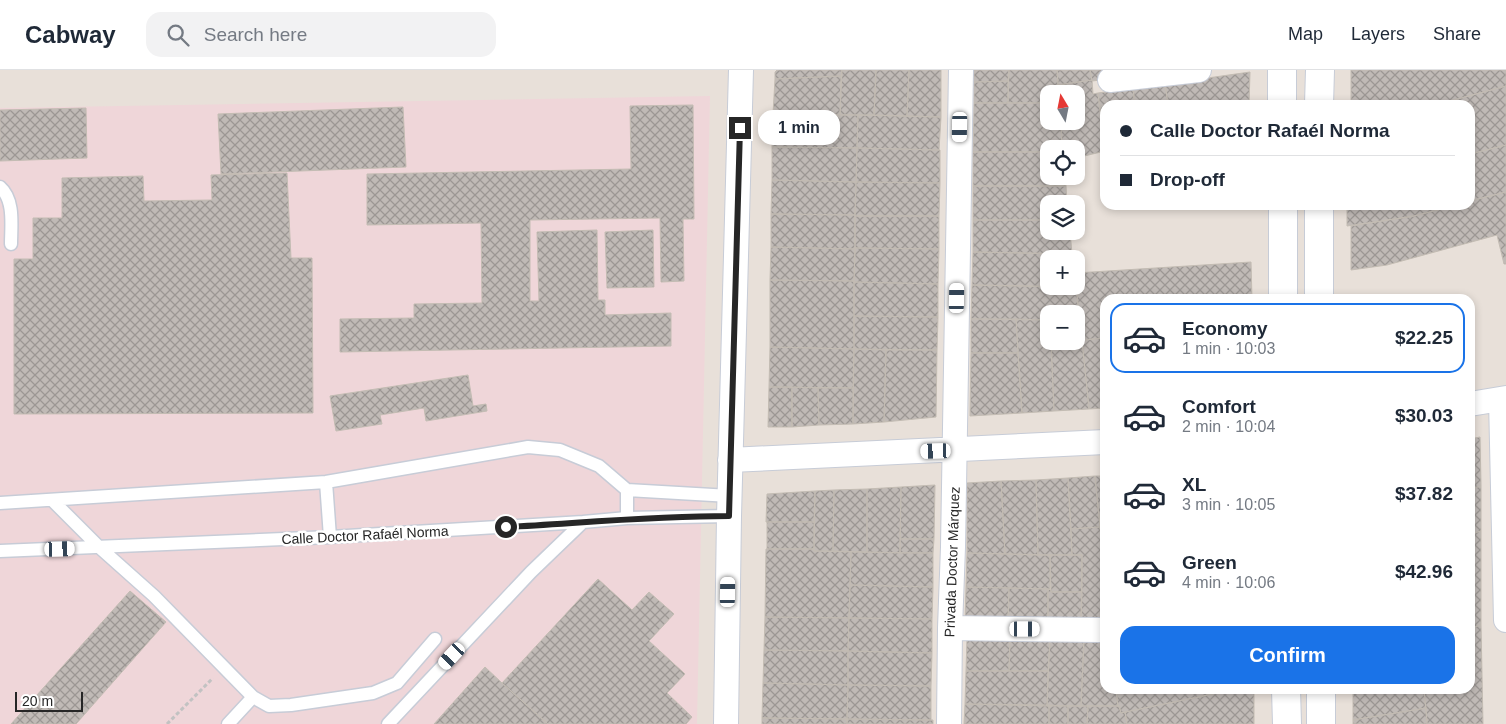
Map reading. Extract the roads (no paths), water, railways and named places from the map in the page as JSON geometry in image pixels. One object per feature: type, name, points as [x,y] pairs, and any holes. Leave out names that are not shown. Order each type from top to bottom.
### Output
[{"type":"main road","points":[[1282,70],[1282,100]]},
{"type":"main road","points":[[1319,100],[1320,70]]},
{"type":"main road","points":[[1283,210],[1283,294]]},
{"type":"main road","points":[[1319,210],[1319,294]]},
{"type":"main road","points":[[1286,694],[1287,724]]},
{"type":"main road","points":[[1321,694],[1321,724]]},
{"type":"street","points":[[726,724],[730,460],[741,70]]},
{"type":"street","name":"Privada Doctor Márquez","points":[[949,724],[961,70]]},
{"type":"street","points":[[1110,80],[1199,70]]},
{"type":"street","points":[[1475,403],[1504,398],[1506,620]]},
{"type":"street","points":[[730,460],[1100,442]]},
{"type":"street","points":[[950,628],[1100,630]]},
{"type":"lane","points":[[0,187],[6,192],[10,205],[11,244]]},
{"type":"lane","points":[[0,503],[326,482],[528,447],[560,450],[599,466],[628,490],[729,506]]},
{"type":"lane","points":[[326,482],[330,537]]},
{"type":"lane","points":[[627,518],[628,490]]},
{"type":"lane","points":[[52,500],[99,547],[154,596],[253,697],[269,706],[291,705],[373,693],[397,683],[435,639]]},
{"type":"lane","name":"Calle Doctor Rafaél Norma","points":[[0,551],[330,537],[584,522],[729,506]]},
{"type":"lane","points":[[388,724],[531,572],[584,522]]},
{"type":"lane","points":[[397,683],[412,698]]},
{"type":"lane","points":[[228,724],[253,697]]}]
